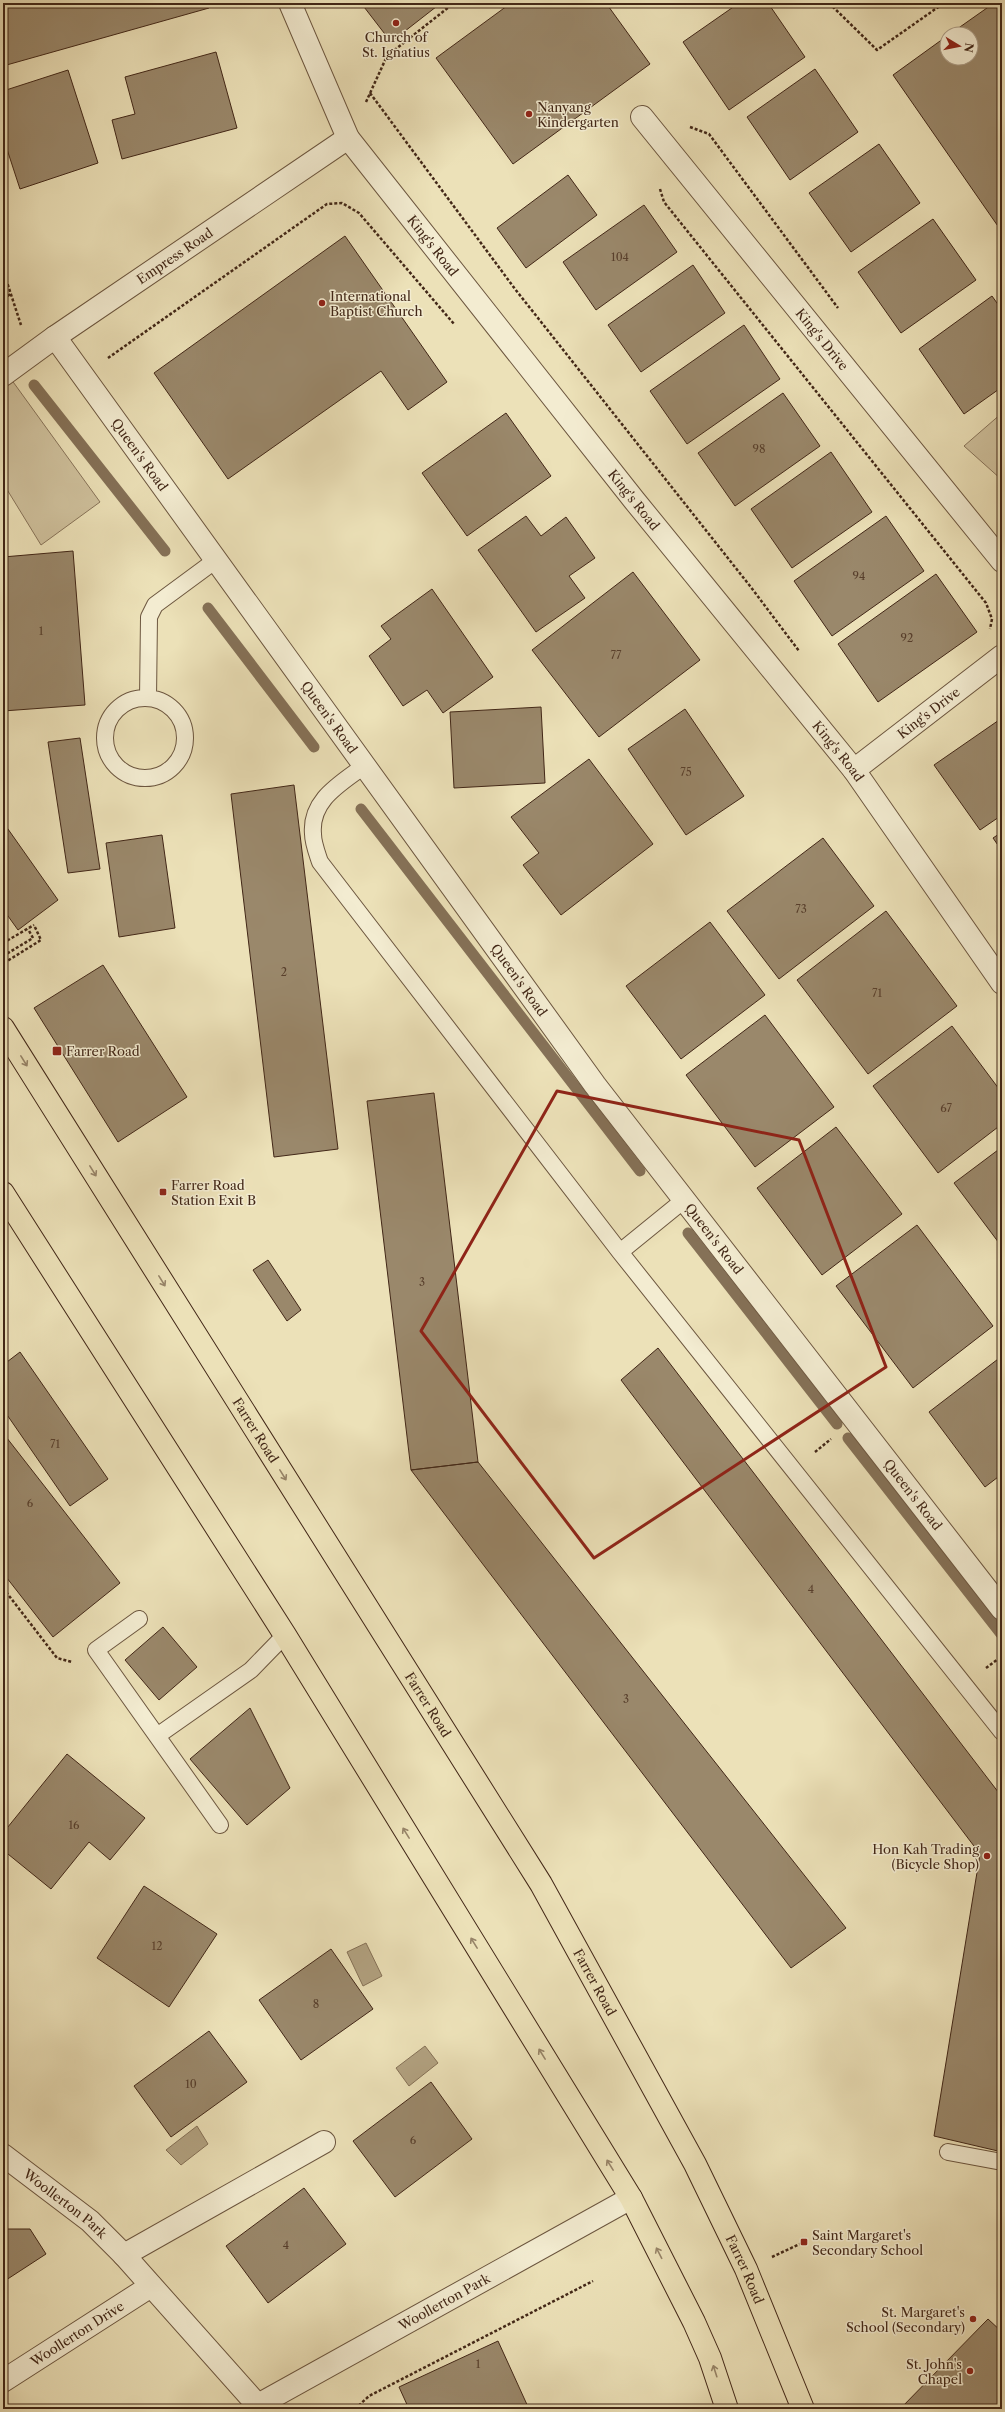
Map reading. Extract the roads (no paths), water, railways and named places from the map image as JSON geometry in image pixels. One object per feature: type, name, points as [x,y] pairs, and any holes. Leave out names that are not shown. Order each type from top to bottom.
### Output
[{"type":"highway","name":"Farrer Road","points":[[3,1028],[541,1884],[695,2164],[746,2269],[803,2409]]},
{"type":"highway","points":[[3,1193],[285,1635],[631,2198],[694,2322],[710,2358],[727,2409]]},
{"type":"street","name":"King's Road","points":[[290,3],[348,138],[634,500],[854,770],[1002,983]]},
{"type":"street","name":"King's Drive","points":[[642,117],[1002,561]]},
{"type":"street","name":"Empress Road","points":[[3,375],[55,337],[348,138]]},
{"type":"street","name":"Queen's Road","points":[[55,337],[595,1085],[1002,1609]]},
{"type":"street","name":"King's Drive","points":[[854,770],[1002,656]]},
{"type":"street","points":[[124,2255],[324,2142]]},
{"type":"street","name":"Woollerton Park","points":[[3,2155],[90,2221],[124,2255],[259,2407],[631,2198]]},
{"type":"street","name":"Woollerton Drive","points":[[3,2381],[151,2286]]},
{"type":"lane","points":[[148,698],[148,617],[155,605],[216,560]]},
{"type":"lane","points":[[148,698],[162,701],[175,710],[183,722],[186,737],[184,752],[176,765],[164,774],[150,778],[135,777],[122,771],[112,761],[106,747],[106,732],[110,718],[120,707],[133,699],[148,698]]},
{"type":"lane","points":[[364,766],[323,798],[314,811],[312,835],[320,862],[620,1252],[1002,1732]]},
{"type":"lane","points":[[620,1252],[684,1200]]},
{"type":"lane","points":[[139,1619],[96,1650],[115,1674],[156,1736],[220,1825]]},
{"type":"lane","points":[[156,1736],[251,1670],[285,1635]]},
{"type":"lane","points":[[948,2152],[1002,2162]]},
{"type":"waterway","points":[[34,385],[165,551]]},
{"type":"waterway","points":[[208,608],[314,747]]},
{"type":"waterway","points":[[361,809],[640,1171]]},
{"type":"waterway","points":[[688,1233],[837,1424]]},
{"type":"waterway","points":[[848,1438],[1002,1635]]},
{"type":"place","name":"Church of St. Ignatius","points":[[396,23]]},
{"type":"place","name":"Nanyang Kindergarten","points":[[529,114]]},
{"type":"place","name":"International Baptist Church","points":[[322,303]]},
{"type":"place","name":"Farrer Road","points":[[57,1051]]},
{"type":"place","name":"Farrer Road Station Exit B","points":[[163,1192]]},
{"type":"place","name":"Hon Kah Trading (Bicycle Shop)","points":[[987,1856]]},
{"type":"place","name":"Saint Margaret's Secondary School","points":[[804,2242]]},
{"type":"place","name":"St. Margaret's School (Secondary)","points":[[973,2319]]},
{"type":"place","name":"St. John's Chapel","points":[[970,2371]]}]
